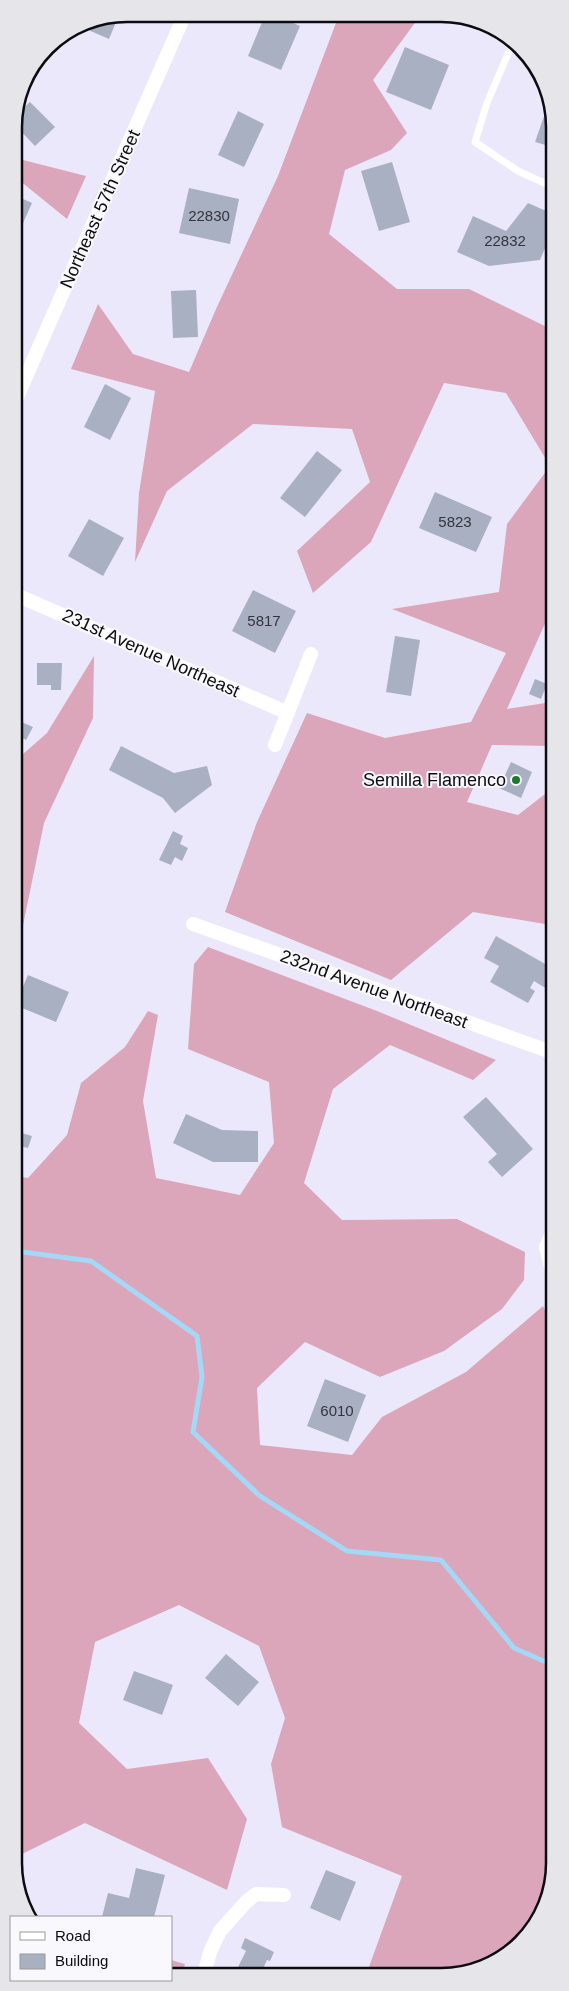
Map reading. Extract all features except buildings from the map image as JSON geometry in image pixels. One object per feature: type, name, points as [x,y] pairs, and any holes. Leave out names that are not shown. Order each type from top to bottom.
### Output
[{"type":"street","name":"Northeast 57th Street","points":[[23,384],[181,23]]},
{"type":"street","name":"231st Avenue Northeast","points":[[23,598],[288,713]]},
{"type":"street","points":[[275,745],[311,654]]},
{"type":"street","name":"232nd Avenue Northeast","points":[[193,924],[546,1050]]},
{"type":"street","points":[[206,1968],[220,1930],[246,1902],[256,1894],[284,1895]]},
{"type":"lane","points":[[510,48],[487,104],[475,142],[518,171],[546,185]]},
{"type":"shaded area","points":[[336,22],[415,22],[373,80],[407,133],[391,150],[345,170],[329,234],[397,289],[469,289],[546,327],[546,459],[506,393],[444,383],[371,542],[313,593],[297,551],[370,482],[352,429],[253,424],[167,491],[135,562],[139,493],[155,391],[71,369],[98,304],[133,354],[189,372],[278,176]]},
{"type":"shaded area","points":[[23,160],[86,176],[67,219],[23,183]]},
{"type":"shaded area","points":[[546,471],[546,621],[507,709],[546,703],[546,746],[492,745],[467,802],[518,815],[546,793],[546,925],[473,912],[391,980],[225,912],[257,822],[307,713],[385,738],[471,722],[506,653],[392,609],[499,592],[507,524]]},
{"type":"shaded area","points":[[94,656],[93,718],[44,823],[23,928],[23,754],[47,733]]},
{"type":"shaded area","points":[[208,947],[377,1011],[496,1060],[473,1080],[390,1045],[333,1089],[304,1183],[342,1220],[457,1219],[525,1252],[524,1280],[502,1309],[444,1351],[380,1377],[305,1342],[257,1388],[260,1445],[352,1455],[382,1417],[466,1372],[543,1306],[546,1313],[546,1871],[539,1904],[525,1927],[505,1947],[482,1961],[475,1963],[455,1968],[369,1968],[402,1876],[282,1827],[271,1764],[285,1718],[259,1646],[179,1605],[95,1642],[79,1723],[127,1769],[208,1758],[247,1819],[227,1890],[85,1823],[22,1854],[22,1177],[28,1178],[67,1135],[81,1083],[125,1047],[148,1011],[158,1015],[143,1101],[156,1178],[240,1195],[274,1143],[269,1082],[188,1049],[194,964]]},
{"type":"shaded area","points":[[172,1960],[185,1964],[184,1968],[172,1968]]},
{"type":"waterway","points":[[22,1252],[91,1261],[197,1336],[202,1377],[193,1432],[260,1496],[347,1551],[441,1560],[514,1648],[546,1662]]},
{"type":"place","name":"Semilla Flamenco","points":[[516,780]]}]
